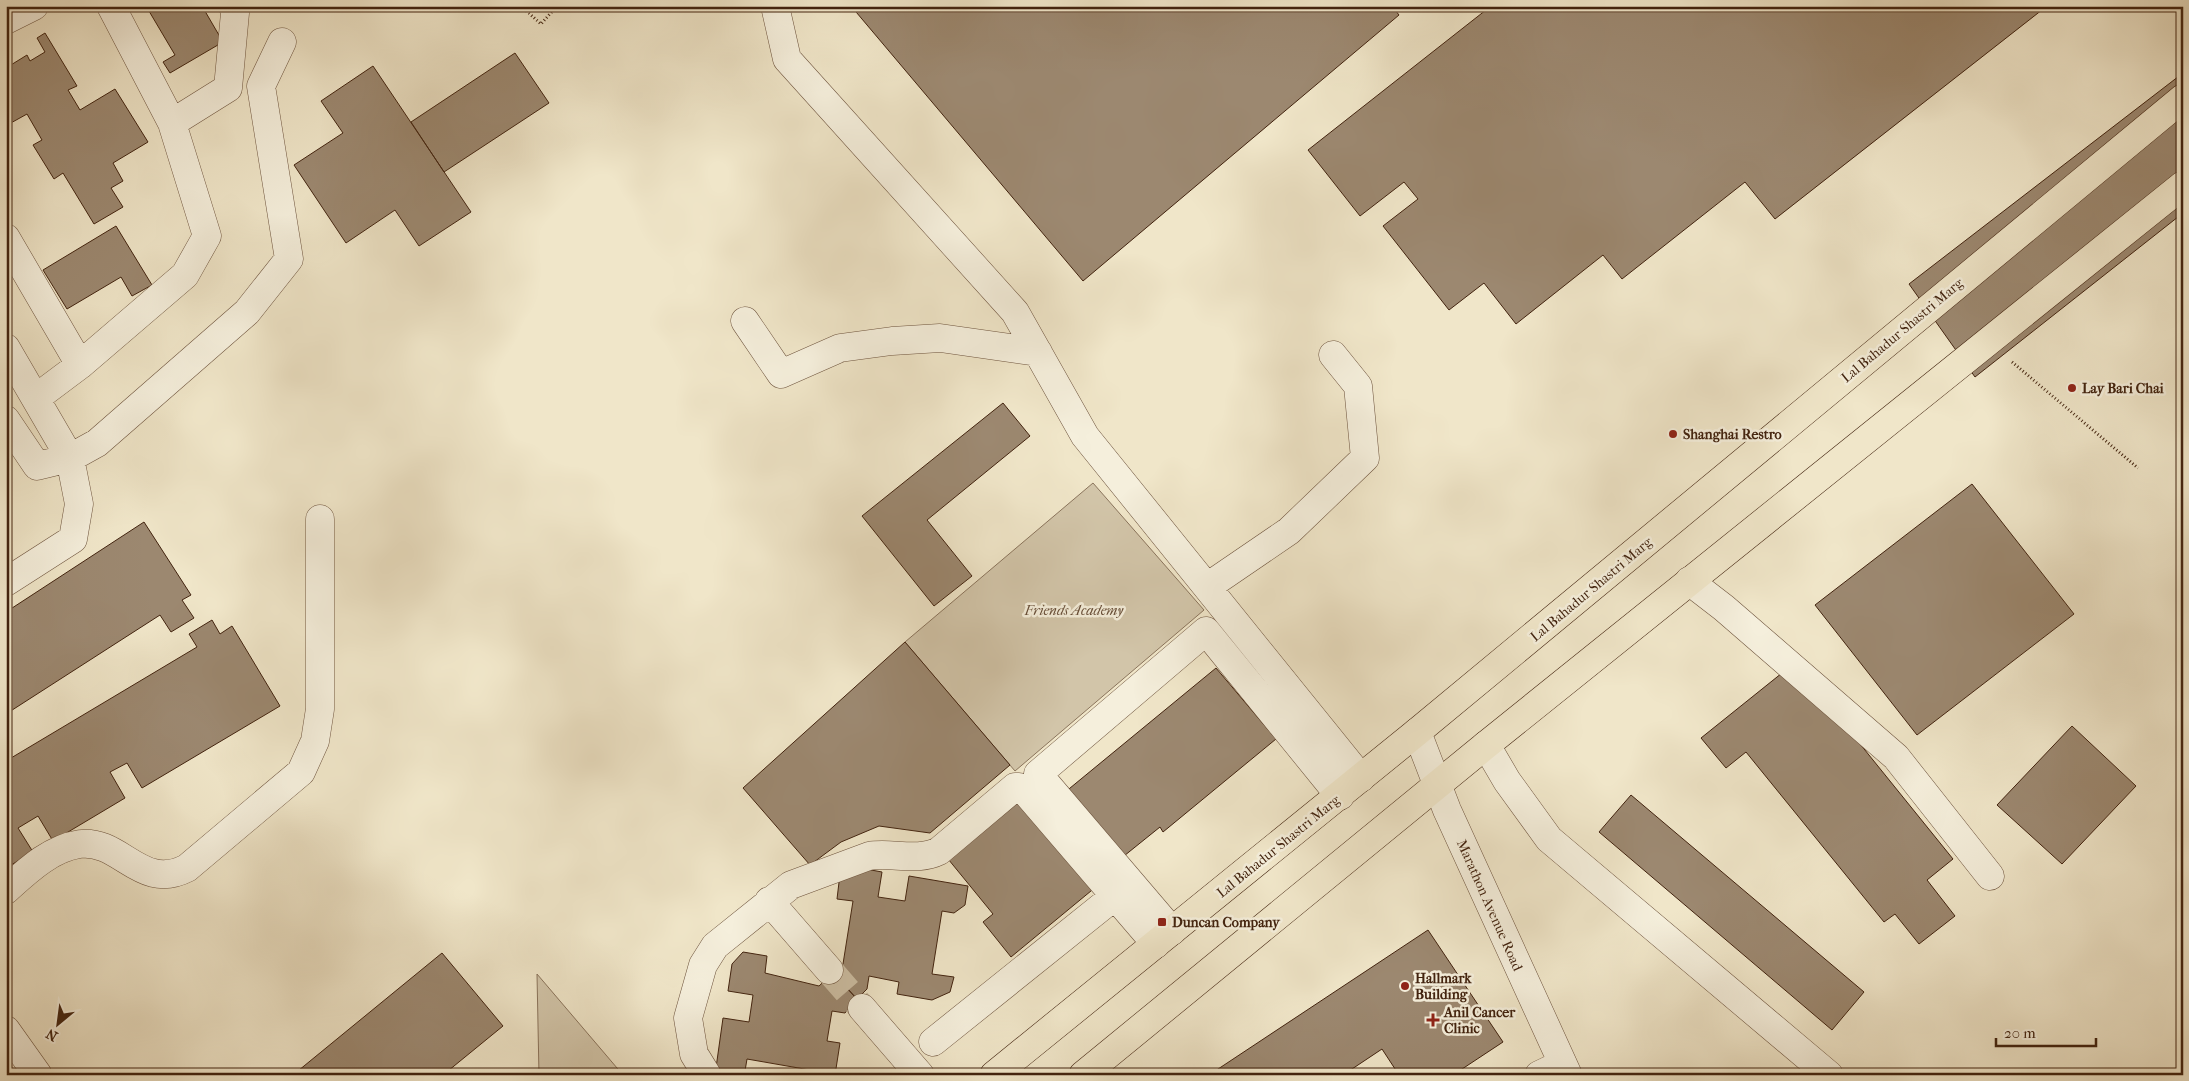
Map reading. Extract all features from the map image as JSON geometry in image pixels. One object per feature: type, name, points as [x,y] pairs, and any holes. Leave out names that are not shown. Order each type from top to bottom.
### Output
[{"type":"main road","name":"Lal Bahadur Shastri Marg","points":[[994,1075],[1340,796],[2183,98]]},
{"type":"main road","points":[[1083,1075],[1486,745],[1988,343],[2183,184]]},
{"type":"street","points":[[6,20],[34,6]]},
{"type":"street","points":[[36,398],[80,365],[185,275],[207,236],[172,123],[111,6]]},
{"type":"street","points":[[172,123],[228,88],[235,13],[234,6]]},
{"type":"street","points":[[774,6],[787,59],[1015,312],[1085,436],[1361,778]]},
{"type":"street","points":[[6,420],[37,466],[70,458],[97,443],[247,312],[289,259],[261,86],[282,42]]},
{"type":"street","points":[[6,238],[80,365]]},
{"type":"street","points":[[745,321],[781,374],[840,348],[892,341],[940,338],[1038,352]]},
{"type":"street","points":[[6,348],[70,458],[79,504],[72,539],[6,582]]},
{"type":"street","points":[[1207,587],[1289,530],[1365,458],[1358,386],[1333,355]]},
{"type":"street","points":[[6,890],[33,866],[62,849],[82,844],[101,846],[140,869],[163,876],[177,873],[187,868],[301,772],[315,741],[320,709],[320,520]]},
{"type":"street","points":[[1689,581],[1724,608],[1896,757],[1990,876]]},
{"type":"street","points":[[1164,938],[1038,774],[1206,631],[1340,796]]},
{"type":"street","name":"Marathon Avenue Road","points":[[1417,732],[1437,785],[1556,1071]]},
{"type":"street","points":[[1486,745],[1507,781],[1549,839],[1829,1075]]},
{"type":"street","points":[[708,1075],[694,1054],[688,1018],[703,966],[715,946],[790,885],[869,856],[881,854],[929,856],[939,850],[1015,787],[1019,787],[1115,896],[1164,938]]},
{"type":"street","points":[[933,1042],[1115,896]]},
{"type":"street","points":[[769,901],[829,970]]},
{"type":"street","points":[[862,1008],[920,1075]]},
{"type":"street","points":[[6,1030],[38,1075]]},
{"type":"path","points":[[521,6],[541,24],[557,6]]},
{"type":"path","points":[[1988,343],[2138,468]]},
{"type":"green space","name":"Friends Academy","points":[[1093,483],[1204,610],[1015,771],[905,642]]},
{"type":"green space","points":[[537,974],[623,1075],[539,1075]]},
{"type":"building","points":[[146,6],[202,6],[223,42],[170,73],[163,62],[175,55]]},
{"type":"building","points":[[851,6],[1392,6],[1399,15],[1083,281]]},
{"type":"building","points":[[1491,6],[2047,6],[1775,219],[1745,182],[1622,279],[1603,255],[1516,324],[1484,283],[1449,310],[1383,226],[1418,199],[1404,182],[1360,216],[1308,150]]},
{"type":"building","points":[[45,33],[77,86],[68,90],[80,110],[115,89],[148,142],[113,163],[123,181],[111,188],[123,207],[94,224],[63,173],[54,179],[33,145],[42,140],[27,114],[9,124],[6,120],[6,68],[27,55],[30,61],[45,52],[37,38]]},
{"type":"building","points":[[515,53],[549,103],[444,172],[411,122]]},
{"type":"building","points":[[373,66],[471,212],[419,246],[395,210],[346,243],[294,165],[343,133],[321,101]]},
{"type":"building","points":[[2183,73],[2183,213],[1975,377],[1909,284]]},
{"type":"building","points":[[116,226],[152,285],[132,296],[121,277],[67,309],[43,270]]},
{"type":"building","points":[[1003,403],[1030,436],[927,520],[972,576],[934,606],[862,516]]},
{"type":"building","points":[[1972,484],[2074,614],[1917,735],[1815,605]]},
{"type":"building","points":[[144,522],[191,595],[182,600],[194,618],[171,632],[160,615],[6,714],[6,612]]},
{"type":"building","points":[[212,620],[220,634],[232,626],[280,706],[142,788],[127,763],[110,772],[125,798],[53,841],[38,816],[18,828],[33,852],[6,868],[6,761],[197,647],[189,634]]},
{"type":"building","points":[[905,642],[1010,765],[930,833],[879,826],[841,842],[810,865],[743,788]]},
{"type":"building","points":[[1216,668],[1276,739],[1163,832],[1160,827],[1119,860],[1064,793]]},
{"type":"building","points":[[1787,669],[1814,687],[1953,859],[1927,880],[1955,916],[1919,944],[1895,914],[1884,922],[1746,752],[1726,768],[1701,738]]},
{"type":"building","points":[[2072,726],[2136,786],[2062,864],[1997,805]]},
{"type":"building","points":[[1020,792],[1097,886],[1011,957],[983,922],[993,914],[944,854]]},
{"type":"building","points":[[1631,795],[1864,992],[1832,1030],[1599,832]]},
{"type":"building","points":[[855,867],[882,872],[878,897],[905,901],[909,876],[968,886],[965,905],[954,913],[942,911],[932,974],[954,977],[950,992],[932,1000],[897,994],[899,982],[869,976],[867,989],[857,999],[833,973],[843,964],[853,901],[837,899],[840,874]]},
{"type":"building","name":"Hallmark Building","points":[[1428,930],[1503,1042],[1453,1075],[1399,1075],[1382,1049],[1343,1075],[1209,1075]]},
{"type":"building","points":[[743,952],[767,956],[765,973],[819,986],[833,973],[857,999],[845,1013],[832,1011],[827,1041],[840,1043],[835,1075],[809,1075],[810,1070],[747,1059],[745,1071],[740,1075],[715,1075],[723,1018],[749,1022],[753,995],[728,991],[732,964]]},
{"type":"building","points":[[442,953],[503,1026],[443,1075],[293,1075]]},
{"type":"tunnel","points":[[829,970],[862,1008]]},
{"type":"place","name":"Lay Bari Chai","points":[[2072,388]]},
{"type":"place","name":"Shanghai Restro","points":[[1673,434]]},
{"type":"place","name":"Duncan Company","points":[[1162,922]]},
{"type":"place","name":"Hallmark Building","points":[[1405,986]]},
{"type":"place","name":"Anil Cancer Clinic","points":[[1433,1020]]}]
